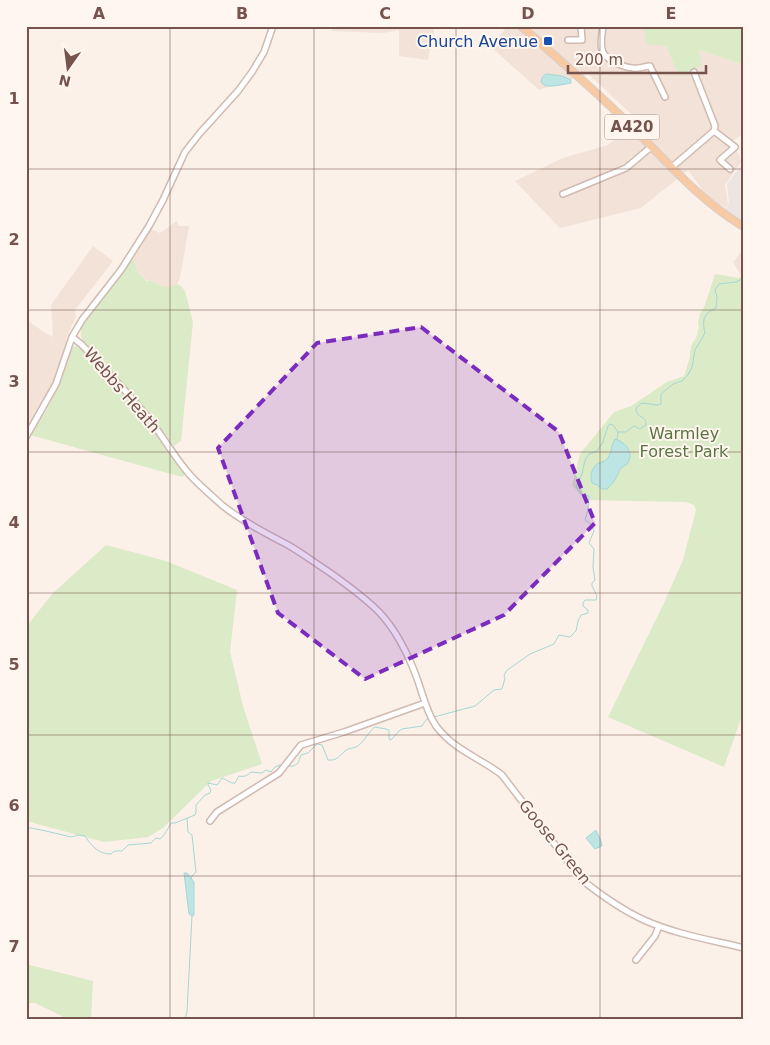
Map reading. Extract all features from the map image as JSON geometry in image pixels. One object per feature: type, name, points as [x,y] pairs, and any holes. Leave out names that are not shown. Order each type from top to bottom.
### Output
[{"type":"main road","name":"A420","points":[[521,26],[615,111],[696,191],[725,216],[744,227]]},
{"type":"street","name":"Webbs Heath","points":[[274,26],[264,52],[252,72],[185,152],[149,226],[121,270],[82,320],[72,337],[82,344],[137,403],[189,474],[207,491],[250,525],[289,546],[343,583],[379,612],[402,643],[416,675],[425,703]]},
{"type":"street","points":[[568,40],[582,40],[581,26]]},
{"type":"street","points":[[602,26],[604,54],[612,61],[625,66],[637,68],[650,66],[665,97]]},
{"type":"street","points":[[672,167],[714,131],[715,126],[694,72]]},
{"type":"street","points":[[714,131],[735,147],[720,160],[730,169]]},
{"type":"street","points":[[562,194],[626,168],[652,147]]},
{"type":"street","points":[[26,437],[56,384],[72,337]]},
{"type":"street","points":[[210,821],[217,812],[279,773],[301,745],[425,703]]},
{"type":"street","name":"Goose Green","points":[[425,703],[430,716],[446,738],[502,775],[582,880],[594,890],[624,909],[659,926],[744,948]]},
{"type":"street","points":[[636,960],[655,936],[659,926]]},
{"type":"highlighted area","points":[[421,327],[559,432],[595,523],[504,615],[365,679],[278,613],[218,448],[317,343]]},
{"type":"shaded area","points":[[333,26],[435,26],[428,60],[399,56],[399,30],[383,33],[332,31]]},
{"type":"shaded area","points":[[508,26],[648,26],[667,48],[679,76],[699,50],[744,65],[744,133],[730,143],[735,147],[742,161],[725,185],[728,204],[723,210],[706,195],[688,170],[641,208],[560,228],[515,181],[563,158],[608,145],[639,121],[588,74],[539,90],[490,46]]},
{"type":"shaded area","points":[[744,162],[744,223],[724,211],[729,203],[727,184]]},
{"type":"shaded area","points":[[177,221],[178,226],[189,226],[180,278],[177,284],[167,288],[146,280],[138,272],[133,259],[151,229],[160,233]]},
{"type":"shaded area","points":[[93,246],[113,261],[75,310],[76,317],[66,338],[66,346],[52,387],[31,422],[26,420],[26,320],[52,337],[51,305]]},
{"type":"shaded area","points":[[744,248],[744,270],[740,274],[733,262]]},
{"type":"green space","points":[[644,26],[744,26],[744,65],[699,50],[702,66],[679,76],[666,46],[646,44]]},
{"type":"green space","points":[[133,259],[138,272],[146,281],[150,280],[167,287],[177,284],[181,286],[185,291],[193,322],[181,441],[174,446],[148,412],[88,347],[81,336],[82,325]]},
{"type":"green space","name":"Warmley Forest Park","points":[[744,273],[744,710],[724,767],[608,717],[683,560],[696,510],[694,505],[686,502],[585,500],[572,485],[580,454],[614,412],[631,406],[667,382],[684,376],[692,344],[696,338],[700,314],[705,305],[715,274],[739,278]]},
{"type":"green space","points":[[75,346],[81,347],[139,411],[185,474],[182,477],[30,435],[57,390],[70,353]]},
{"type":"green space","points":[[106,545],[166,561],[237,590],[230,652],[243,706],[262,764],[211,781],[163,828],[148,837],[104,842],[26,821],[26,627],[53,593]]},
{"type":"green space","points":[[26,964],[93,981],[91,1019],[68,1019],[35,1003],[26,1003]]},
{"type":"water","points":[[547,74],[562,76],[571,80],[571,83],[546,86],[541,80]]},
{"type":"water","points":[[615,439],[623,443],[630,452],[629,460],[620,469],[610,486],[607,489],[602,489],[592,483],[593,468],[608,458]]},
{"type":"water","points":[[596,830],[602,846],[595,849],[586,838]]},
{"type":"water","points":[[184,873],[187,873],[194,882],[194,915],[192,916],[189,914]]},
{"type":"waterway","points":[[617,439],[618,432],[626,432],[634,426],[640,429],[646,425],[645,419],[636,412],[636,408],[642,403],[661,404],[661,394],[688,375],[692,367],[695,350],[705,333],[704,318],[716,308],[717,297],[715,290],[719,284],[736,282],[744,278]]},
{"type":"waterway","points":[[434,717],[475,706],[494,690],[502,689],[506,671],[530,654],[554,644],[559,635],[570,637],[576,631],[581,615],[588,613],[583,603],[585,600],[596,600],[597,596],[592,586],[595,580],[593,567],[594,549],[589,543],[594,531],[591,524],[585,520],[589,496],[581,494],[576,487],[582,474],[585,460],[589,454],[597,451],[603,442],[608,426],[610,424],[613,425],[618,432]]},
{"type":"waterway","points":[[288,766],[294,766],[298,763],[301,755],[308,753],[317,744],[322,745],[328,760],[334,760],[346,750],[359,745],[375,727],[389,730],[390,740],[402,729],[422,726],[430,718]]},
{"type":"waterway","points":[[26,827],[71,837],[85,836],[96,849],[103,853],[111,854],[114,851],[122,851],[128,845],[151,843],[156,838],[160,839],[171,823],[195,815],[196,805],[205,795],[210,793],[211,790],[208,783],[217,785],[222,778],[235,783],[239,776],[245,776],[251,772],[262,773],[266,770],[271,772],[280,765]]},
{"type":"waterway","points":[[187,818],[188,832],[192,835],[196,872],[191,879]]},
{"type":"waterway","points":[[185,1019],[187,1012],[192,916]]},
{"type":"place","name":"Church Avenue","points":[[548,41]]}]
